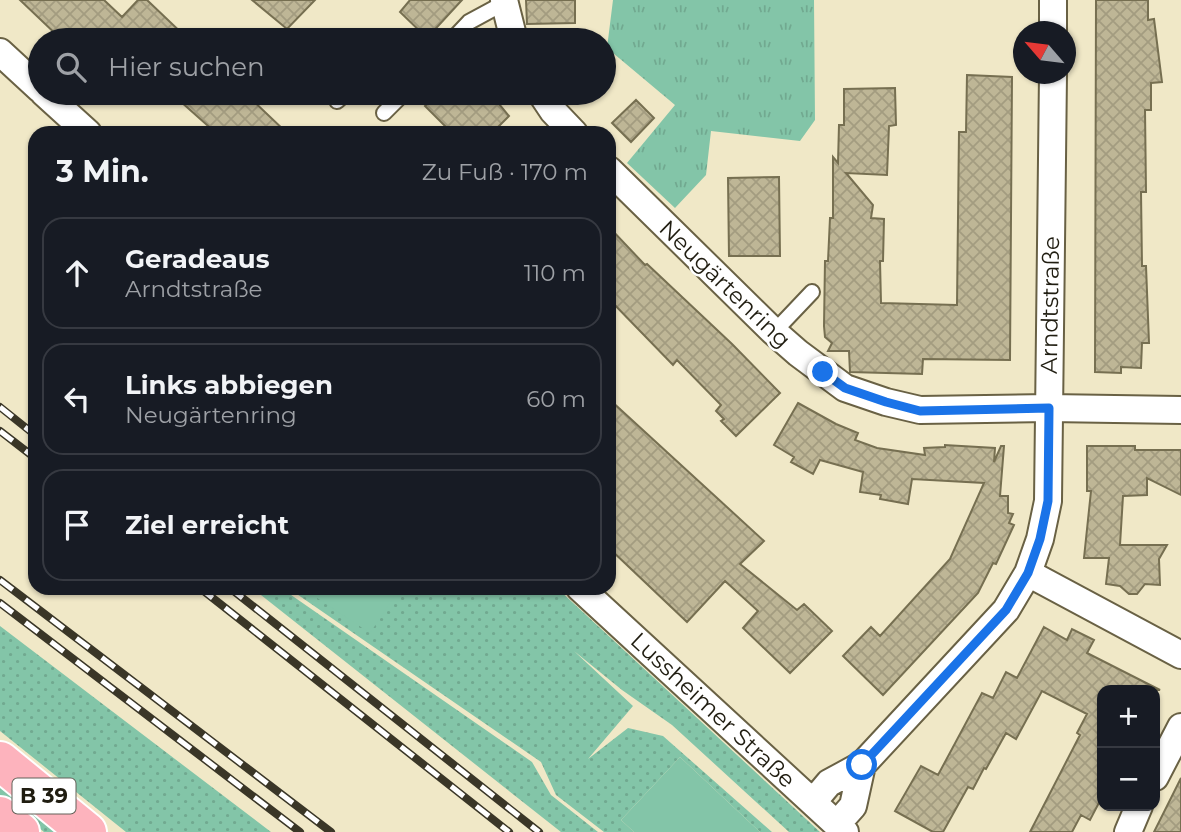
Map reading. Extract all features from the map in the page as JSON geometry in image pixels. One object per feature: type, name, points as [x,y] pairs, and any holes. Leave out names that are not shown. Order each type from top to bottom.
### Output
[{"type":"highway","name":"B 39","points":[[0,761],[87,832]]},
{"type":"highway","name":"B 39","points":[[0,816],[20,832]]},
{"type":"street","points":[[1053,0],[1053,21]]},
{"type":"street","points":[[504,1],[511,28]]},
{"type":"street","points":[[0,51],[28,78]]},
{"type":"street","name":"Arndtstraße","points":[[813,802],[829,783],[862,765],[1006,610],[1028,573],[1040,539],[1048,501],[1053,84]]},
{"type":"street","points":[[57,105],[80,126]]},
{"type":"street","points":[[549,105],[567,126]]},
{"type":"street","name":"Neugärtenring","points":[[616,177],[774,332],[798,354],[845,388],[920,411],[1049,408],[1181,410]]},
{"type":"street","points":[[1028,573],[1181,655]]},
{"type":"street","name":"Lussheimer Straße","points":[[588,595],[841,828]]},
{"type":"street","points":[[1160,767],[1181,727]]},
{"type":"street","points":[[841,828],[853,806],[862,765]]},
{"type":"street","points":[[1128,832],[1137,811]]},
{"type":"lane","points":[[463,28],[504,1]]},
{"type":"lane","points":[[384,113],[392,105]]},
{"type":"lane","points":[[774,332],[812,292]]},
{"type":"green space","points":[[613,0],[814,0],[815,120],[800,141],[711,131],[706,175],[675,208],[627,163],[675,105],[616,56],[616,28],[610,28]]},
{"type":"green space","points":[[261,595],[291,595],[532,762],[551,795],[598,832],[561,832]]},
{"type":"green space","points":[[298,595],[565,595],[820,832],[789,832],[672,725],[622,690],[574,651],[633,706],[588,759],[628,728],[663,736],[772,832],[760,832],[680,757],[621,820],[634,832],[604,832],[556,795],[541,762]]},
{"type":"green space","points":[[313,595],[395,595],[370,633]]},
{"type":"green space","points":[[0,626],[271,832],[126,832],[0,731]]},
{"type":"green space","points":[[680,757],[760,832],[634,832],[621,820]]},
{"type":"green space","points":[[0,782],[61,832],[44,832],[0,796]]},
{"type":"building","points":[[20,0],[104,0],[122,17],[138,0],[147,0],[176,28],[49,28]]},
{"type":"building","points":[[252,0],[315,0],[286,28]]},
{"type":"building","points":[[410,0],[462,0],[436,28],[417,28],[400,12]]},
{"type":"building","points":[[526,0],[575,0],[575,23],[527,24]]},
{"type":"building","points":[[1096,0],[1148,0],[1148,20],[1154,19],[1162,82],[1151,83],[1151,110],[1145,110],[1146,192],[1141,192],[1142,266],[1146,266],[1149,343],[1142,343],[1141,368],[1121,367],[1121,373],[1095,372]]},
{"type":"building","points":[[967,75],[1012,77],[1010,360],[923,359],[922,374],[850,372],[849,351],[828,351],[832,343],[825,337],[824,326],[825,261],[828,261],[830,218],[833,218],[833,157],[838,163],[839,125],[844,125],[844,89],[895,88],[896,125],[889,126],[887,175],[846,173],[873,205],[871,218],[884,219],[883,261],[880,261],[881,303],[957,305],[959,132],[966,132]]},
{"type":"building","points":[[636,100],[654,118],[631,142],[612,123]]},
{"type":"building","points":[[184,105],[258,105],[280,126],[208,126]]},
{"type":"building","points":[[500,105],[509,116],[499,126],[445,126],[425,106]]},
{"type":"building","points":[[779,177],[780,256],[729,256],[728,178]]},
{"type":"building","points":[[616,234],[780,393],[736,436],[721,421],[724,419],[716,411],[721,405],[677,360],[673,365],[616,306]]},
{"type":"building","points":[[798,403],[858,433],[855,440],[877,448],[925,455],[924,448],[945,445],[995,448],[994,462],[1001,446],[1004,446],[1000,496],[1008,496],[1008,513],[1013,514],[1009,523],[1014,525],[996,564],[993,563],[978,593],[883,695],[843,656],[871,627],[880,636],[950,559],[984,483],[912,479],[908,504],[880,499],[881,495],[860,492],[863,472],[820,460],[813,474],[791,462],[794,457],[774,445]]},
{"type":"building","points":[[616,405],[764,541],[740,564],[797,610],[804,604],[832,631],[790,673],[743,628],[758,611],[725,581],[687,622],[616,555]]},
{"type":"building","points":[[1087,446],[1181,450],[1181,495],[1147,478],[1147,495],[1123,496],[1120,545],[1167,545],[1159,559],[1160,585],[1145,584],[1137,594],[1129,594],[1120,586],[1106,584],[1109,558],[1084,558],[1091,491],[1087,491]]},
{"type":"building","points":[[1044,627],[1067,640],[1072,629],[1094,640],[1087,653],[1150,685],[1097,685],[1097,807],[1090,820],[1081,815],[1072,832],[1030,832],[1080,735],[1077,733],[1087,714],[1042,691],[1016,739],[1006,733],[973,789],[968,787],[943,832],[933,832],[895,811],[921,766],[938,775],[982,693],[993,698],[1006,672],[1017,678]]},
{"type":"building","points":[[1181,778],[1181,832],[1154,832]]},
{"type":"railway","points":[[0,407],[28,429]]},
{"type":"railway","points":[[0,431],[28,453]]},
{"type":"railway","points":[[0,580],[331,832]]},
{"type":"railway","points":[[209,595],[509,832]]},
{"type":"railway","points":[[239,595],[539,832]]},
{"type":"railway","points":[[0,603],[300,832]]},
{"type":"route","points":[[823,372],[845,388],[920,411],[1049,408],[1048,501],[1040,539],[1028,573],[1006,610],[862,765]]}]
